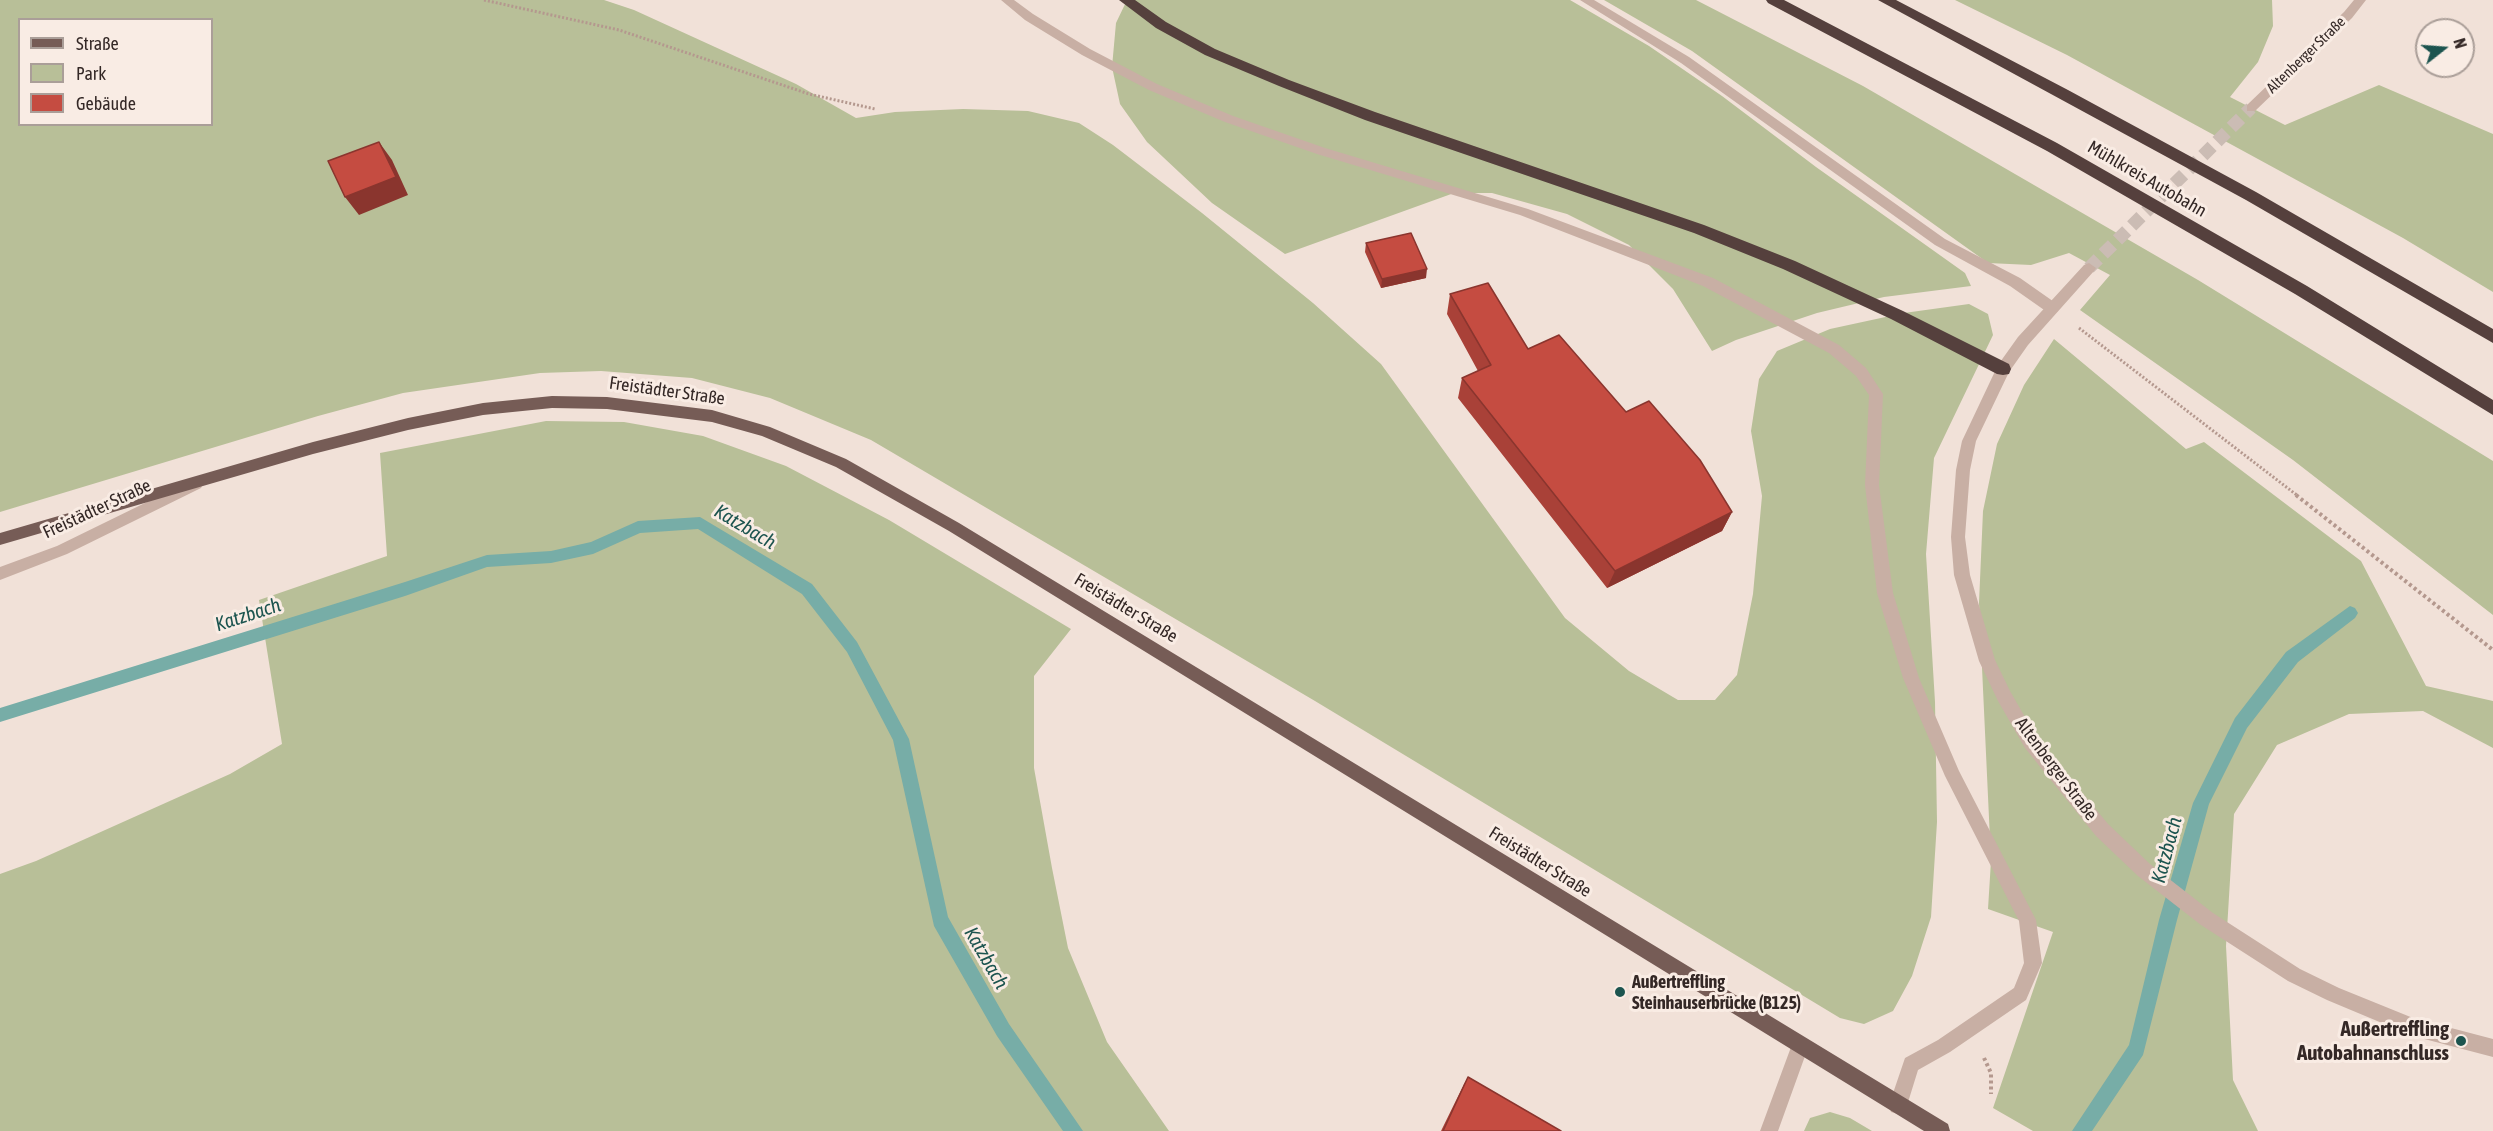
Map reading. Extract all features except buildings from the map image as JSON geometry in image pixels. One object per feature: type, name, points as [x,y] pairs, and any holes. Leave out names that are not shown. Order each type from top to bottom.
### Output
[{"type":"highway","points":[[1126,0],[1161,25],[1210,52],[1370,116],[1708,232],[1789,265],[1898,315],[2002,369]]},
{"type":"highway","name":"Mühlkreis Autobahn","points":[[1773,0],[2052,147],[2301,290],[2493,408]]},
{"type":"highway","name":"Mühlkreis Autobahn","points":[[1885,0],[2063,93],[2251,196],[2493,337]]},
{"type":"main road","name":"Freistädter Straße","points":[[0,539],[408,424],[483,409],[552,402],[607,403],[712,416],[765,431],[841,463],[954,527],[1941,1131]]},
{"type":"street","points":[[1007,0],[1029,17],[1086,52],[1153,87],[1229,119],[1321,151],[1524,212],[1708,282],[1775,315],[1834,349],[1861,372],[1876,394],[1872,485],[1885,593],[1911,678],[1953,776],[2027,920],[2033,963],[2020,994],[1944,1046],[1911,1064],[1898,1105]]},
{"type":"street","points":[[1586,0],[1685,60],[1940,242],[2015,282],[2052,308]]},
{"type":"street","name":"Altenberger Straße","points":[[2251,108],[2360,0]]},
{"type":"street","name":"Altenberger Straße","points":[[2090,268],[2052,308],[2002,369],[1969,441],[1962,481],[1958,537],[1962,575],[1972,620],[1987,661],[2004,696],[2031,743],[2102,830],[2144,870],[2207,919],[2294,975],[2333,994],[2413,1028],[2493,1048]]},
{"type":"street","name":"Freistädter Straße","points":[[0,574],[62,550],[210,478]]},
{"type":"street","points":[[1768,1131],[1800,1045]]},
{"type":"path","points":[[484,0],[619,30],[809,94],[875,109]]},
{"type":"path","points":[[2052,308],[2170,396],[2493,650]]},
{"type":"green space","points":[[0,0],[604,0],[634,10],[796,84],[856,118],[895,112],[963,109],[1028,111],[1079,123],[1113,145],[1202,213],[1313,303],[1381,364],[1565,618],[1629,671],[1678,700],[1715,700],[1737,675],[1753,594],[1762,496],[1751,431],[1759,379],[1777,351],[1830,329],[1904,313],[1969,304],[1988,314],[1993,335],[1934,458],[1926,554],[1935,702],[1937,822],[1931,917],[1912,976],[1893,1011],[1864,1024],[1840,1018],[1315,701],[871,440],[770,398],[692,378],[601,371],[540,373],[403,393],[318,416],[0,512]]},
{"type":"green space","points":[[1127,0],[1570,0],[1649,46],[1722,96],[1816,167],[1965,273],[1971,286],[1884,297],[1817,313],[1736,340],[1712,351],[1673,289],[1629,245],[1567,214],[1492,193],[1454,193],[1285,254],[1212,203],[1147,142],[1120,104],[1112,67],[1116,23]]},
{"type":"green space","points":[[1604,0],[1696,0],[1863,86],[2198,280],[2493,461],[2493,615],[2293,460],[2080,310],[2110,275],[2069,253],[2031,265],[1988,263],[1692,51]]},
{"type":"green space","points":[[1955,0],[2272,0],[2273,26],[2258,62],[2230,97],[2285,125],[2379,85],[2493,134],[2493,292],[2403,238],[2067,55]]},
{"type":"green space","points":[[2054,339],[2186,449],[2204,442],[2361,561],[2426,686],[2493,701],[2493,748],[2423,711],[2349,714],[2277,745],[2234,814],[2226,946],[2233,1080],[2258,1131],[2033,1131],[1993,1108],[2053,932],[1988,909],[1991,861],[1979,603],[1983,511],[1997,444],[2024,385]]},
{"type":"green space","points":[[546,421],[624,422],[703,436],[786,466],[889,520],[1071,629],[1034,676],[1034,768],[1052,868],[1068,948],[1107,1042],[1169,1131],[0,1131],[0,874],[36,861],[230,774],[282,744],[259,600],[387,556],[380,453]]},
{"type":"green space","points":[[1830,1112],[1850,1118],[1872,1131],[1804,1131],[1810,1118]]},
{"type":"waterway","name":"Katzbach","points":[[0,715],[405,589],[487,561],[551,557],[593,548],[638,527],[700,523],[807,589],[852,647],[901,739],[940,920],[1003,1030],[1074,1131]]},
{"type":"waterway","name":"Katzbach","points":[[2081,1131],[2137,1049],[2168,920],[2201,803],[2241,723],[2292,657],[2350,613]]},
{"type":"tunnel","points":[[2089,268],[2251,108]]},
{"type":"place","name":"Außertreffling Steinhauserbrücke (B125)","points":[[1620,992]]},
{"type":"place","name":"Außertreffling Autobahnanschluss","points":[[2461,1041]]}]
